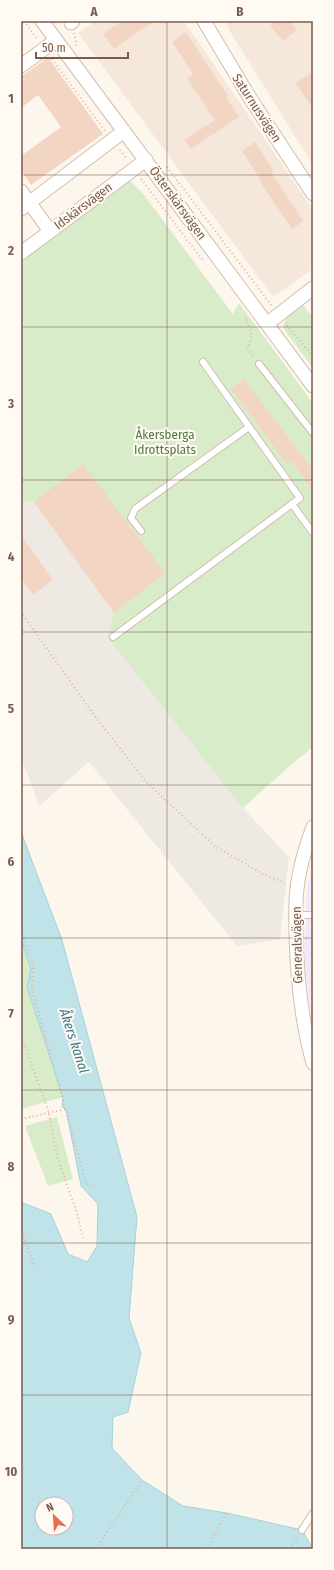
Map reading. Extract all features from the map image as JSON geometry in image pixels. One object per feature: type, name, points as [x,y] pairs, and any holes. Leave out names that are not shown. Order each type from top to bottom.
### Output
[{"type":"street","name":"Österskärsvägen","points":[[42,21],[268,323],[313,386]]},
{"type":"street","name":"Saturnusvägen","points":[[204,21],[250,98],[313,194]]},
{"type":"street","points":[[21,66],[56,40]]},
{"type":"street","points":[[25,206],[124,131]]},
{"type":"street","name":"Idskärsvägen","points":[[21,253],[146,160]]},
{"type":"street","points":[[21,191],[25,206],[50,231]]},
{"type":"street","points":[[268,323],[313,288]]},
{"type":"street","name":"Generalsvägen","points":[[312,834],[297,888],[296,973],[301,1014],[313,1063]]},
{"type":"lane","points":[[112,637],[300,498],[203,362]]},
{"type":"lane","points":[[259,364],[313,433]]},
{"type":"lane","points":[[141,531],[131,518],[135,509],[249,427]]},
{"type":"lane","points":[[292,504],[313,533]]},
{"type":"lane","points":[[296,916],[313,915]]},
{"type":"lane","points":[[302,1530],[313,1513]]},
{"type":"path","points":[[24,21],[208,268]]},
{"type":"path","points":[[72,22],[78,50]]},
{"type":"path","points":[[246,318],[252,334],[248,349],[259,364]]},
{"type":"path","points":[[21,612],[94,715],[146,782],[216,847],[263,874],[297,888]]},
{"type":"path","points":[[21,930],[33,965],[32,989],[86,1184],[95,1187]]},
{"type":"path","points":[[21,1035],[49,1113],[57,1156],[77,1213],[83,1238]]},
{"type":"path","points":[[21,1119],[66,1108]]},
{"type":"path","points":[[21,1229],[35,1268]]},
{"type":"path","points":[[96,1549],[142,1480]]},
{"type":"path","points":[[206,1549],[226,1513]]},
{"type":"path","points":[[290,1549],[302,1530]]},
{"type":"shaded area","points":[[96,21],[184,21],[313,210],[313,269],[273,297],[78,33]]},
{"type":"shaded area","points":[[226,21],[313,21],[313,165],[229,30]]},
{"type":"shaded area","points":[[21,500],[34,502],[114,613],[243,808],[289,857],[280,939],[237,946],[89,762],[39,806],[21,756]]},
{"type":"shaded area","points":[[313,865],[313,1029],[304,948],[307,888]]},
{"type":"green space","name":"Åkersberga Idrottsplats","points":[[126,177],[144,195],[233,314],[239,303],[313,403],[313,747],[243,808],[108,638],[114,613],[34,502],[21,500],[21,256]]},
{"type":"green space","points":[[301,302],[313,318],[313,368],[285,331],[283,325],[290,312]]},
{"type":"green space","points":[[21,939],[31,970],[27,987],[63,1097],[21,1109]]},
{"type":"green space","points":[[57,1117],[73,1179],[48,1186],[25,1126]]},
{"type":"water","name":"Åkers kanal","points":[[21,832],[62,940],[137,1217],[129,1318],[141,1353],[128,1412],[113,1417],[112,1448],[142,1480],[183,1506],[227,1513],[302,1530],[313,1549],[21,1549],[21,1202],[51,1214],[68,1254],[87,1262],[97,1246],[98,1204],[81,1186],[66,1109],[62,1107],[63,1097],[27,987],[31,970],[21,939]]},
{"type":"building","points":[[122,21],[154,21],[114,49],[103,34]]},
{"type":"building","points":[[276,21],[289,21],[297,30],[283,41],[270,26]]},
{"type":"building","points":[[186,32],[228,96],[226,97],[239,117],[191,149],[184,140],[215,120],[187,78],[193,74],[172,42]]},
{"type":"building","points":[[48,57],[103,134],[31,185],[21,170],[21,156],[61,127],[38,95],[21,108],[21,77]]},
{"type":"building","points":[[313,72],[313,108],[295,83]]},
{"type":"building","points":[[255,142],[273,170],[271,172],[303,221],[292,229],[259,180],[260,179],[242,151]]},
{"type":"building","points":[[244,379],[313,470],[313,491],[291,461],[287,464],[231,389]]},
{"type":"building","points":[[83,464],[165,573],[114,613],[34,502]]},
{"type":"building","points":[[21,535],[53,580],[33,595],[21,578]]}]
